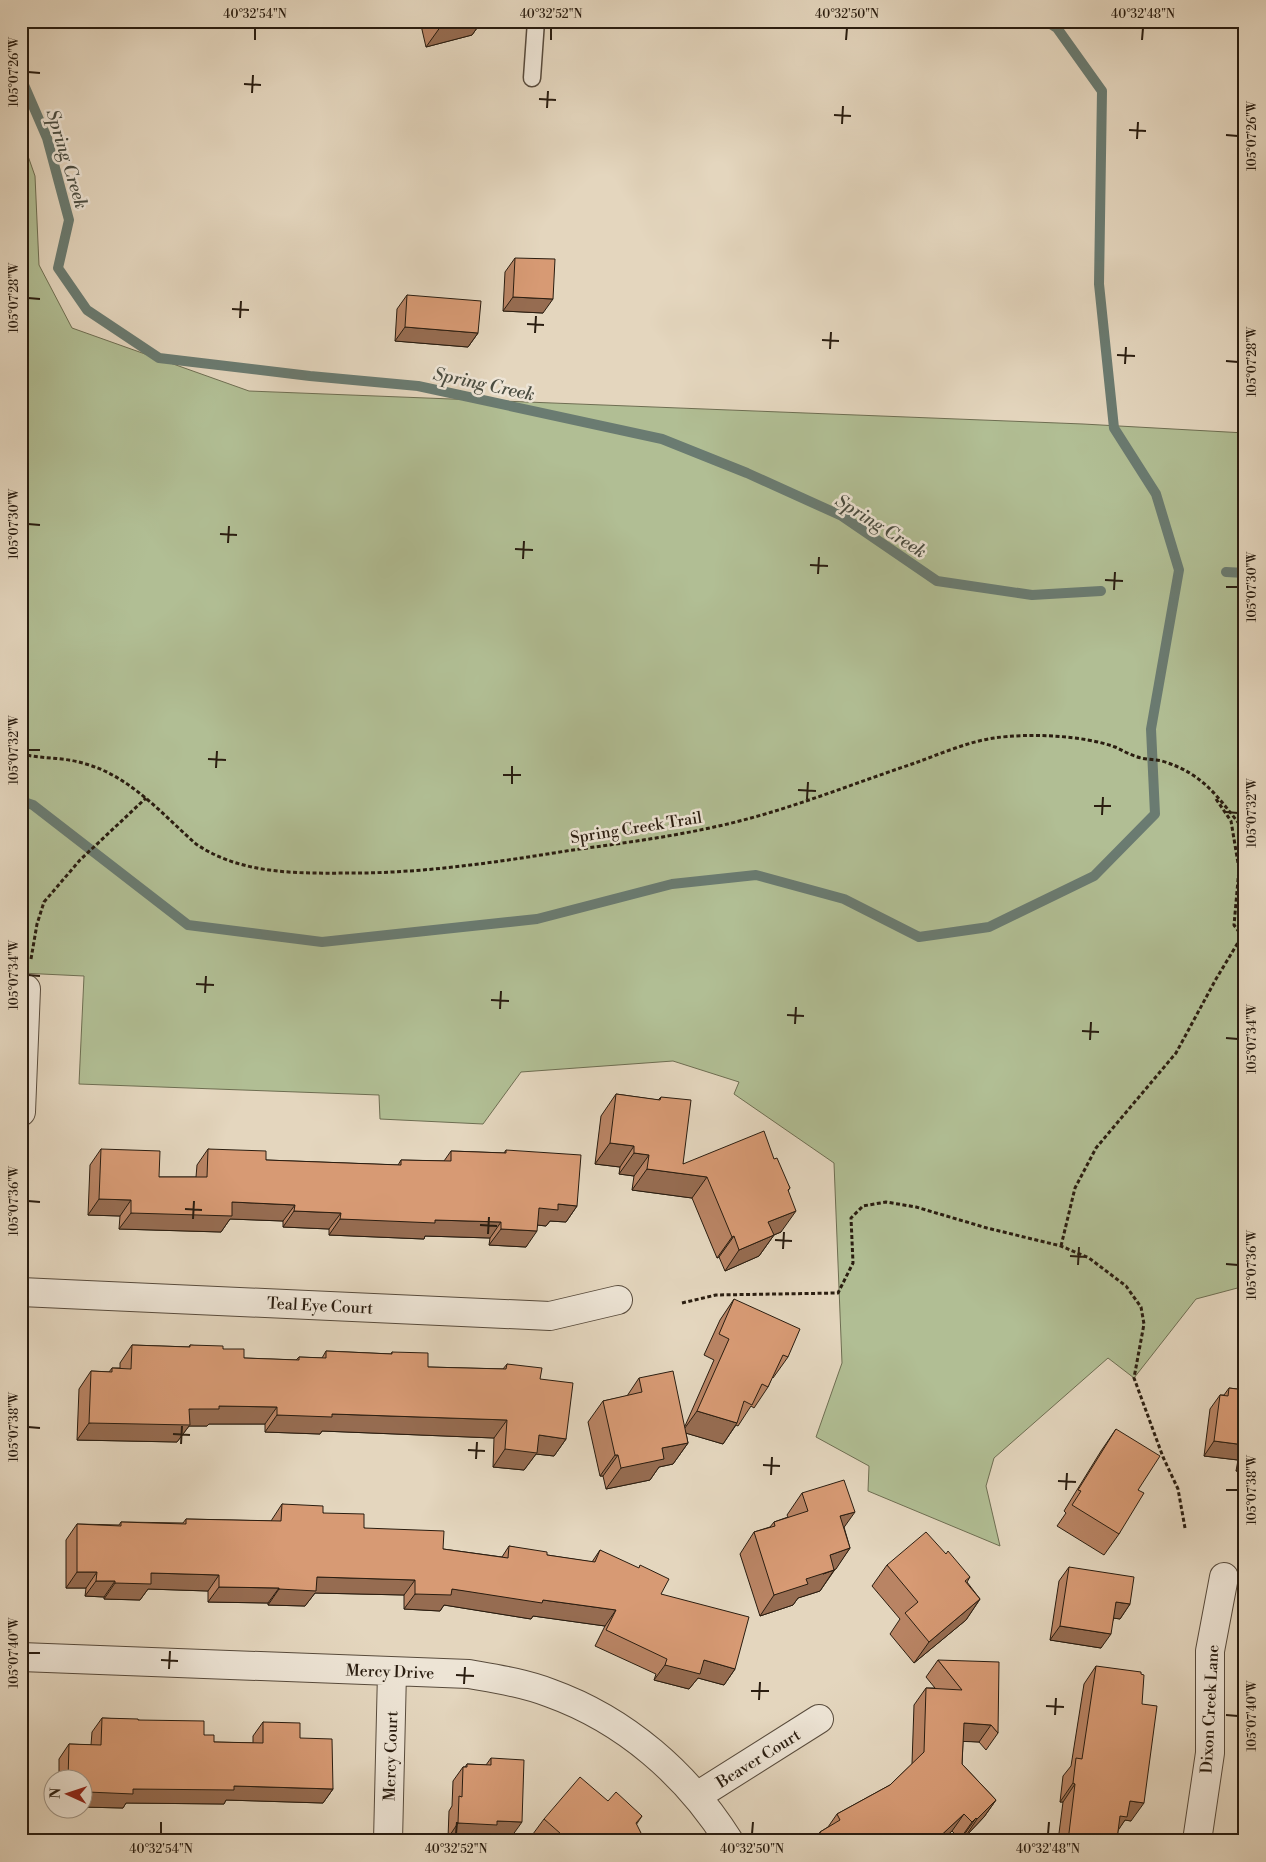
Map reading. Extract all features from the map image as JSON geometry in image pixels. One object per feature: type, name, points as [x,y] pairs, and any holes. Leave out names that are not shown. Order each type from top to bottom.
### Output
[{"type":"street","points":[[21,1112],[26,989]]},
{"type":"street","name":"Teal Eye Court","points":[[21,1292],[550,1316],[618,1300]]},
{"type":"street","name":"Dixon Creek Lane","points":[[1197,1841],[1210,1753],[1210,1651],[1224,1577]]},
{"type":"street","name":"Mercy Drive","points":[[21,1657],[469,1674],[504,1680],[551,1693],[600,1716],[635,1739],[672,1769],[696,1796],[728,1841]]},
{"type":"street","name":"Mercy Court","points":[[388,1841],[392,1672]]},
{"type":"street","name":"Beaver Court","points":[[696,1796],[819,1719]]},
{"type":"lane","points":[[532,78],[536,21]]},
{"type":"path","name":"Spring Creek Trail","points":[[21,754],[84,763],[102,769],[125,782],[146,798],[196,844],[218,858],[268,871],[378,873],[482,864],[715,827],[763,814],[992,738],[1036,735],[1060,737],[1114,747],[1142,759],[1159,760],[1191,773],[1205,782],[1245,831]]},
{"type":"path","points":[[1062,1246],[1075,1188],[1096,1148],[1176,1053],[1216,979],[1244,937],[1234,925],[1239,869],[1231,821],[1205,782]]},
{"type":"path","points":[[26,989],[37,924],[44,902],[80,860],[146,798]]},
{"type":"path","points":[[682,1303],[716,1295],[838,1293],[853,1263],[852,1218],[863,1206],[886,1202],[916,1207],[987,1228],[1062,1246],[1088,1258],[1126,1286],[1141,1307],[1144,1324],[1134,1378],[1163,1457],[1178,1489],[1185,1528]]},
{"type":"green space","points":[[21,136],[35,176],[39,265],[72,328],[249,391],[1083,424],[1245,433],[1245,1286],[1196,1299],[1134,1378],[1108,1358],[994,1458],[986,1486],[1000,1546],[868,1491],[869,1466],[816,1437],[842,1363],[834,1163],[734,1094],[739,1082],[673,1061],[521,1072],[483,1124],[380,1119],[379,1095],[79,1084],[84,976],[21,973]]},
{"type":"building","points":[[440,21],[458,21],[441,26]]},
{"type":"building","points":[[515,258],[555,259],[553,299],[513,297]]},
{"type":"building","points":[[407,295],[481,301],[478,333],[405,327]]},
{"type":"building","points":[[616,1094],[660,1100],[661,1097],[691,1100],[683,1164],[764,1131],[774,1159],[777,1158],[790,1188],[788,1190],[796,1211],[768,1222],[774,1235],[739,1250],[707,1177],[647,1169],[649,1155],[634,1153],[634,1146],[610,1143]]},
{"type":"building","points":[[101,1149],[160,1151],[159,1177],[207,1177],[208,1149],[266,1151],[266,1160],[401,1165],[401,1160],[451,1161],[451,1151],[506,1153],[506,1150],[581,1155],[577,1206],[558,1204],[558,1210],[539,1208],[537,1231],[501,1229],[501,1222],[435,1220],[435,1223],[340,1219],[341,1213],[294,1211],[295,1205],[232,1202],[232,1216],[131,1213],[131,1200],[99,1199]]},
{"type":"building","points":[[734,1299],[800,1329],[788,1357],[783,1355],[768,1387],[762,1384],[752,1405],[744,1401],[737,1423],[697,1411],[729,1339],[719,1334]]},
{"type":"building","points":[[132,1345],[223,1346],[223,1349],[244,1349],[244,1358],[299,1360],[299,1357],[326,1358],[326,1351],[392,1354],[392,1352],[428,1353],[428,1367],[506,1369],[507,1364],[542,1368],[540,1379],[573,1383],[566,1439],[539,1435],[537,1453],[505,1449],[507,1420],[332,1414],[332,1417],[277,1415],[277,1407],[219,1406],[219,1409],[189,1409],[190,1425],[89,1423],[91,1371],[112,1372],[112,1368],[131,1369]]},
{"type":"building","points":[[673,1371],[688,1443],[662,1448],[664,1459],[621,1468],[618,1455],[615,1455],[603,1401],[642,1392],[639,1378]]},
{"type":"building","points":[[1229,1388],[1245,1390],[1245,1445],[1214,1441],[1220,1395],[1228,1396]]},
{"type":"building","points":[[1116,1429],[1160,1456],[1138,1490],[1144,1493],[1119,1534],[1072,1505],[1081,1491],[1078,1490]]},
{"type":"building","points":[[844,1480],[855,1512],[840,1516],[850,1548],[830,1555],[834,1570],[806,1579],[808,1584],[774,1595],[754,1532],[775,1526],[774,1522],[808,1511],[802,1493]]},
{"type":"building","points":[[282,1504],[323,1506],[323,1513],[364,1514],[364,1528],[444,1531],[443,1549],[508,1558],[509,1546],[547,1552],[547,1555],[595,1562],[600,1550],[639,1568],[640,1565],[669,1579],[661,1594],[749,1617],[735,1669],[704,1660],[700,1674],[665,1665],[667,1659],[606,1630],[616,1610],[543,1600],[542,1603],[452,1589],[451,1595],[415,1594],[415,1580],[317,1577],[316,1591],[219,1587],[219,1575],[151,1573],[151,1584],[96,1581],[97,1572],[77,1572],[77,1524],[121,1526],[121,1522],[186,1524],[186,1519],[281,1521]]},
{"type":"building","points":[[926,1532],[946,1554],[948,1551],[970,1577],[965,1581],[980,1599],[929,1642],[905,1613],[918,1602],[887,1565]]},
{"type":"building","points":[[1069,1567],[1134,1577],[1130,1604],[1116,1602],[1111,1634],[1060,1626]]},
{"type":"building","points":[[938,1660],[999,1662],[998,1733],[991,1725],[964,1723],[962,1764],[996,1800],[972,1822],[964,1814],[935,1841],[923,1841],[921,1839],[918,1841],[819,1841],[817,1836],[821,1834],[820,1832],[840,1820],[837,1814],[890,1785],[924,1752],[926,1688],[962,1690]]},
{"type":"building","points":[[1096,1666],[1141,1672],[1144,1675],[1142,1704],[1157,1706],[1144,1803],[1130,1801],[1127,1817],[1120,1816],[1117,1839],[1110,1838],[1109,1841],[1068,1841],[1076,1758],[1082,1759]]},
{"type":"building","points":[[102,1718],[204,1721],[204,1735],[214,1735],[214,1742],[263,1743],[263,1722],[300,1723],[300,1738],[332,1739],[333,1789],[234,1786],[234,1790],[133,1789],[133,1794],[92,1792],[92,1770],[68,1770],[69,1744],[101,1745]]},
{"type":"building","points":[[491,1758],[524,1760],[522,1822],[497,1821],[497,1825],[458,1823],[459,1796],[462,1797],[463,1767],[467,1767],[467,1764],[491,1765]]},
{"type":"building","points":[[580,1777],[608,1801],[616,1792],[642,1816],[636,1823],[645,1841],[569,1841],[544,1819]]},
{"type":"building","points":[[81,1836],[118,1838],[118,1841],[81,1841]]},
{"type":"waterway","points":[[21,801],[33,805],[188,925],[322,942],[537,919],[672,884],[756,875],[844,899],[919,937],[989,927],[1094,876],[1155,814],[1151,729],[1179,570],[1156,494],[1114,428],[1099,284],[1102,91],[1057,28],[1046,21]]},
{"type":"waterway","name":"Spring Creek","points":[[21,78],[47,138],[69,220],[58,268],[87,310],[159,358],[310,376],[418,386],[662,439],[747,473],[842,516],[937,581],[1032,595],[1101,591]]},
{"type":"waterway","name":"Spring Creek","points":[[1226,572],[1245,573]]}]
